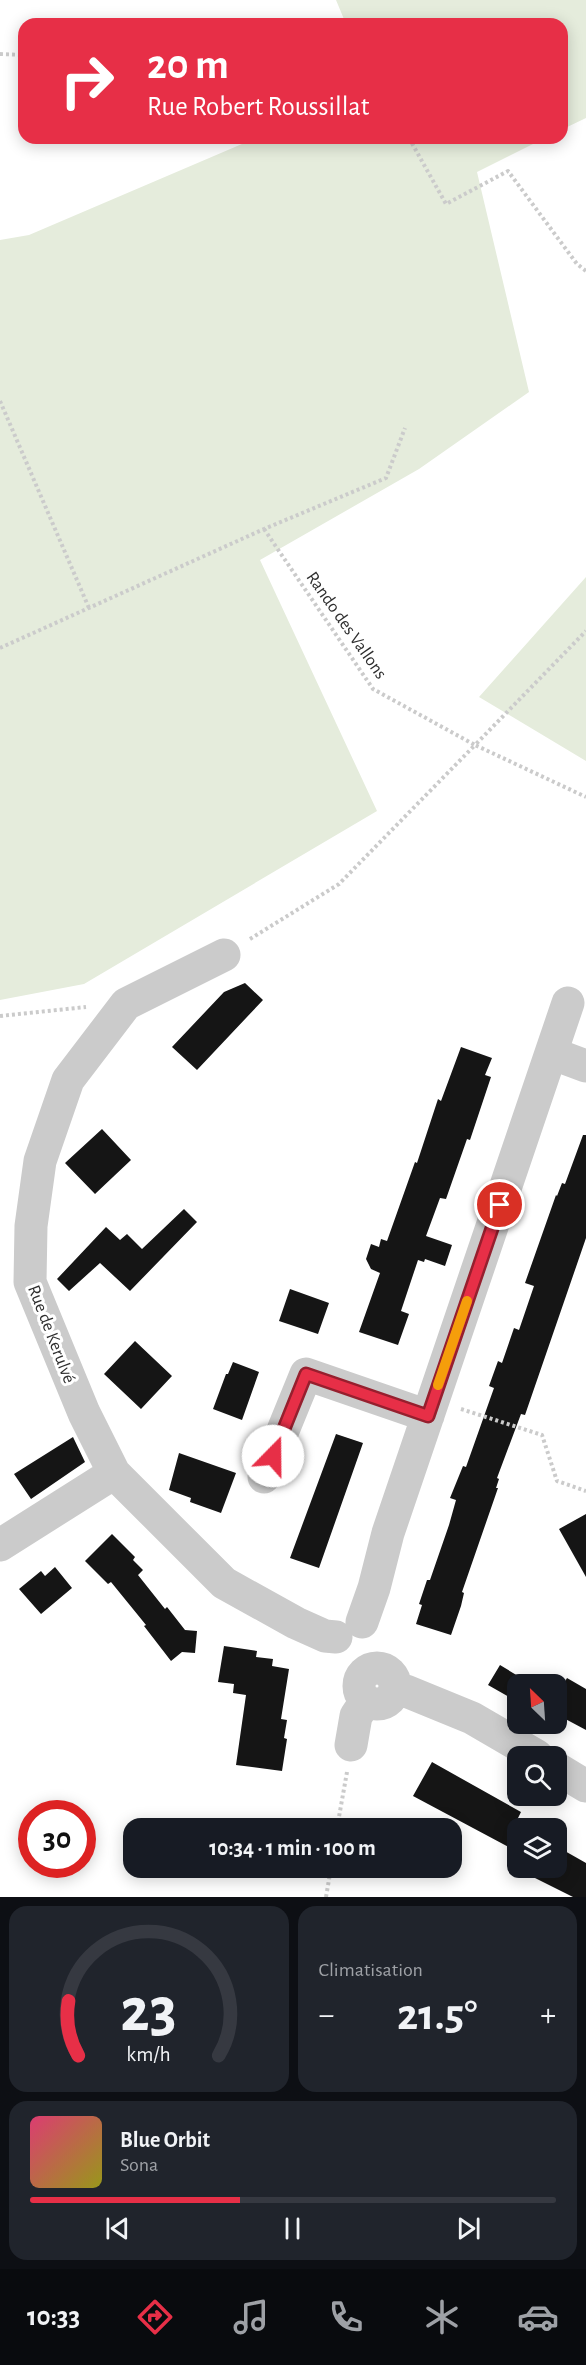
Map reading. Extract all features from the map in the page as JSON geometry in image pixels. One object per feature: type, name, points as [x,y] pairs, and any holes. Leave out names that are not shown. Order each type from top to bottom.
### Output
[{"type":"street","name":"Rue de Kerulvé","points":[[224,955],[126,1004],[68,1080],[40,1161],[31,1237],[30,1282],[84,1413],[114,1473],[224,1583],[296,1623],[325,1635],[353,1636]]},
{"type":"street","points":[[379,1690],[353,1636],[370,1604],[388,1533],[568,1004]]},
{"type":"street","points":[[551,1053],[586,1066]]},
{"type":"street","points":[[264,1477],[306,1374],[431,1408]]},
{"type":"street","points":[[0,1545],[114,1473]]},
{"type":"street","points":[[351,1745],[356,1716],[379,1690],[406,1690],[472,1718],[520,1746]]},
{"type":"street","points":[[567,1775],[586,1786]]},
{"type":"path","points":[[0,54],[18,55]]},
{"type":"path","points":[[412,144],[446,204],[508,171],[578,264],[586,271]]},
{"type":"path","points":[[0,401],[89,608]]},
{"type":"path","points":[[0,648],[264,529],[386,478],[405,428]]},
{"type":"path","name":"Rando des Vallons","points":[[264,529],[373,689],[475,745],[586,797]]},
{"type":"path","points":[[224,955],[339,884],[586,631]]},
{"type":"path","points":[[0,1016],[126,1004]]},
{"type":"path","points":[[431,1408],[542,1435],[556,1481],[586,1491]]},
{"type":"path","points":[[339,1818],[351,1745]]},
{"type":"path","points":[[326,1897],[329,1878]]},
{"type":"green space","points":[[336,0],[586,0],[586,118],[568,127],[568,18],[344,18]]},
{"type":"green space","points":[[242,144],[533,144],[477,172],[529,392],[419,469],[260,560],[377,811],[84,984],[0,1000],[0,240],[29,235]]},
{"type":"green space","points":[[586,577],[586,761],[479,697]]},
{"type":"building","points":[[245,983],[263,1000],[197,1070],[172,1047],[224,992]]},
{"type":"building","points":[[461,1047],[492,1058],[485,1075],[491,1077],[470,1140],[467,1139],[446,1199],[440,1198],[426,1236],[452,1245],[445,1266],[425,1259],[424,1262],[418,1260],[401,1311],[409,1314],[398,1345],[359,1332],[380,1273],[371,1269],[366,1259],[371,1244],[379,1247],[381,1239],[387,1241],[415,1162],[417,1163],[438,1099],[441,1101]]},
{"type":"building","points":[[102,1129],[131,1160],[95,1194],[65,1163]]},
{"type":"building","points":[[583,1135],[586,1135],[586,1238],[525,1415],[521,1414],[497,1478],[499,1479],[496,1488],[498,1488],[462,1592],[464,1593],[461,1606],[451,1635],[416,1624],[422,1605],[419,1604],[449,1525],[456,1500],[450,1498],[463,1466],[466,1467],[494,1388],[489,1386],[498,1361],[502,1363],[514,1328],[519,1330],[534,1286],[525,1283],[556,1195],[562,1183],[565,1184]]},
{"type":"building","points":[[184,1209],[197,1222],[130,1291],[100,1263],[69,1291],[57,1279],[106,1227],[120,1240],[127,1234],[142,1249]]},
{"type":"building","points":[[290,1289],[329,1303],[318,1334],[279,1321]]},
{"type":"building","points":[[135,1341],[172,1376],[141,1409],[104,1374]]},
{"type":"building","points":[[233,1362],[259,1372],[242,1420],[213,1409]]},
{"type":"building","points":[[336,1434],[363,1443],[319,1568],[290,1558]]},
{"type":"building","points":[[73,1437],[85,1462],[31,1499],[14,1474]]},
{"type":"building","points":[[179,1453],[236,1473],[221,1513],[190,1502],[191,1498],[169,1490]]},
{"type":"building","points":[[586,1514],[586,1577],[559,1529]]},
{"type":"building","points":[[112,1534],[135,1557],[133,1560],[143,1570],[138,1575],[165,1609],[167,1607],[185,1630],[197,1631],[195,1653],[182,1652],[171,1661],[144,1626],[146,1625],[111,1582],[108,1584],[85,1561]]},
{"type":"building","points":[[55,1567],[72,1588],[41,1614],[19,1589],[41,1571],[45,1576]]},
{"type":"building","points":[[224,1646],[257,1651],[256,1657],[273,1659],[272,1666],[289,1669],[281,1719],[287,1720],[284,1738],[287,1739],[282,1771],[236,1765],[246,1695],[233,1693],[234,1684],[218,1682]]},
{"type":"building","points":[[500,1665],[515,1674],[507,1674],[507,1696],[488,1685]]},
{"type":"building","points":[[567,1678],[586,1689],[586,1730],[567,1720]]},
{"type":"building","points":[[432,1762],[521,1812],[518,1818],[507,1818],[507,1846],[462,1822],[462,1818],[454,1818],[413,1796]]},
{"type":"building","points":[[567,1852],[586,1863],[586,1897],[573,1897],[535,1878],[567,1878]]},
{"type":"slow traffic","points":[[438,1385],[467,1301]]},
{"type":"route","points":[[273,1456],[306,1374],[428,1416],[500,1205]]}]
